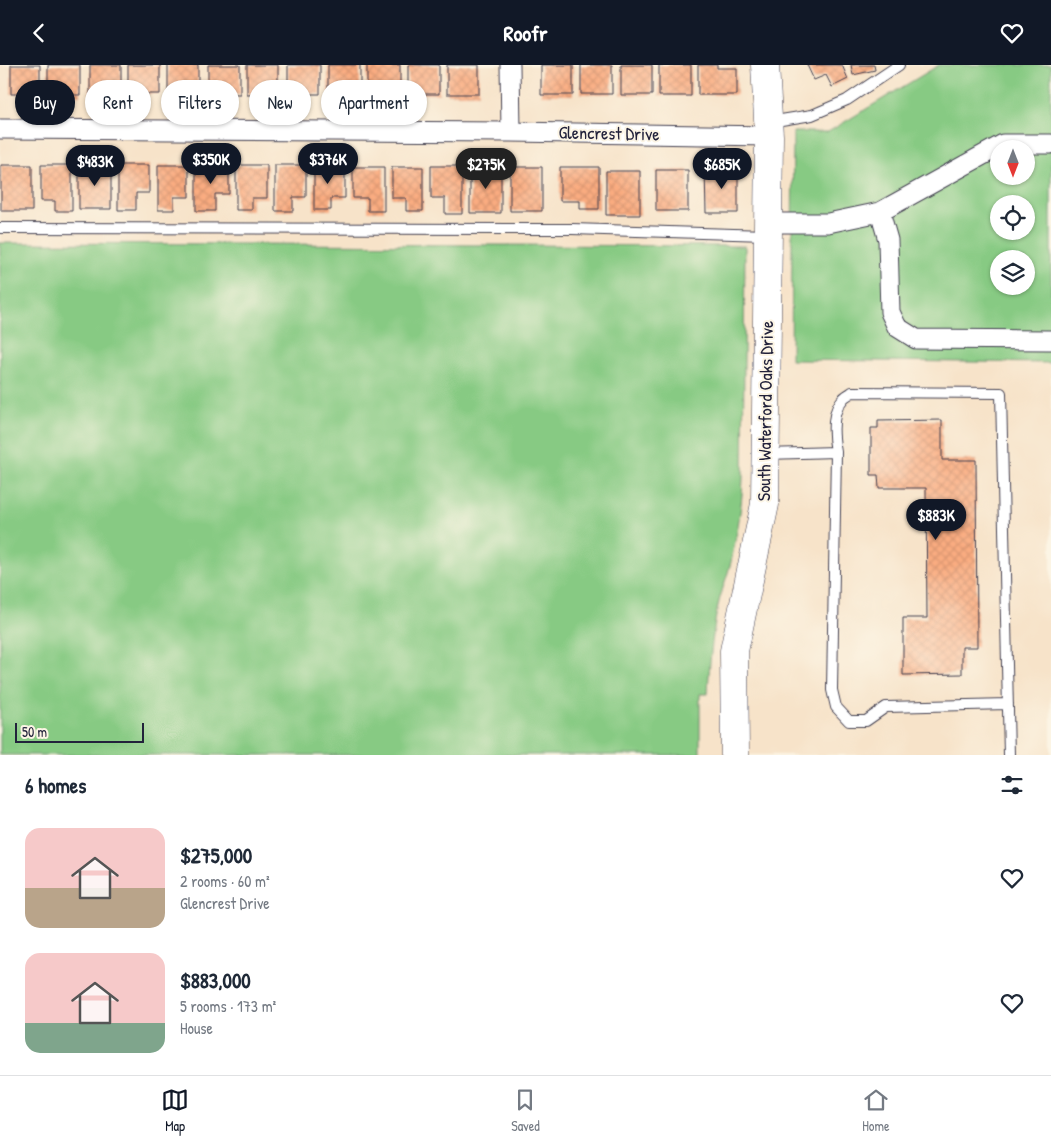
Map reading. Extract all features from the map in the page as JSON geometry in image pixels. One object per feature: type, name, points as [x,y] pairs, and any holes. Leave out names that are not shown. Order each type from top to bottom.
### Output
[{"type":"street","points":[[510,65],[511,132]]},
{"type":"street","name":"South Waterford Oaks Drive","points":[[735,755],[734,651],[765,504],[768,129],[765,65]]},
{"type":"street","name":"Glencrest Drive","points":[[0,129],[511,132],[768,129]]},
{"type":"street","points":[[767,229],[828,223],[880,212],[1003,144],[1051,144]]},
{"type":"street","points":[[880,212],[888,240],[890,312],[897,327],[916,339],[1051,340]]},
{"type":"lane","points":[[768,129],[812,115],[847,100],[899,65]]},
{"type":"lane","points":[[0,228],[767,229]]},
{"type":"lane","points":[[1008,704],[886,707],[866,721],[849,721],[836,707],[832,690],[836,452],[833,437],[836,413],[843,398],[852,392],[1001,393],[1008,704],[1009,755]]},
{"type":"lane","points":[[765,454],[836,452]]},
{"type":"green space","points":[[939,65],[1051,65],[1051,363],[791,360],[793,132],[828,132]]},
{"type":"green space","points":[[0,243],[745,246],[742,499],[731,562],[717,610],[708,694],[700,694],[700,755],[0,755]]},
{"type":"building","points":[[11,65],[40,65],[40,80],[15,80],[15,94],[11,94]]},
{"type":"building","points":[[48,65],[80,65],[80,95],[75,95],[75,80],[48,80]]},
{"type":"building","points":[[90,65],[121,65],[121,80],[90,80]]},
{"type":"building","points":[[128,65],[160,65],[160,94],[151,94],[151,80],[128,80]]},
{"type":"building","points":[[168,65],[198,65],[198,80],[168,80]]},
{"type":"building","points":[[208,65],[240,65],[240,94],[239,80],[208,80]]},
{"type":"building","points":[[247,65],[278,65],[278,80],[249,80],[249,95],[247,95]]},
{"type":"building","points":[[288,65],[320,65],[320,94],[311,94],[311,80],[288,80]]},
{"type":"building","points":[[328,65],[360,65],[360,80],[328,80]]},
{"type":"building","points":[[367,65],[400,65],[400,80],[367,80]]},
{"type":"building","points":[[408,65],[439,65],[439,94],[427,94],[427,80],[408,80]]},
{"type":"building","points":[[447,65],[479,65],[479,94],[447,94]]},
{"type":"building","points":[[541,65],[573,65],[573,95],[541,95]]},
{"type":"building","points":[[581,65],[612,65],[612,94],[581,94]]},
{"type":"building","points":[[621,65],[652,65],[652,95],[621,95]]},
{"type":"building","points":[[659,65],[691,65],[691,96],[659,96]]},
{"type":"building","points":[[698,65],[717,65],[717,68],[737,68],[737,95],[698,95]]},
{"type":"building","points":[[807,65],[842,65],[848,79],[832,87],[826,75],[814,80]]},
{"type":"building","points":[[851,65],[874,65],[875,70],[853,75]]},
{"type":"building","points":[[1,165],[32,165],[32,211],[1,211]]},
{"type":"building","points":[[41,165],[72,165],[72,211],[55,211],[55,201],[41,201]]},
{"type":"building","points":[[79,165],[111,165],[111,209],[79,209]]},
{"type":"building","points":[[118,165],[149,165],[149,193],[136,193],[136,210],[118,210]]},
{"type":"building","points":[[158,165],[189,165],[189,197],[174,197],[174,210],[158,210]]},
{"type":"building","points":[[196,165],[229,165],[229,194],[215,194],[215,211],[196,211]]},
{"type":"building","points":[[236,165],[267,165],[267,198],[252,198],[252,210],[236,210]]},
{"type":"building","points":[[275,165],[306,165],[306,197],[293,197],[293,211],[275,211]]},
{"type":"building","points":[[314,165],[345,165],[345,198],[331,198],[331,210],[314,210]]},
{"type":"building","points":[[431,166],[462,166],[462,214],[445,214],[445,198],[431,198]]},
{"type":"building","points":[[353,167],[384,167],[384,211],[368,211],[368,198],[353,198]]},
{"type":"building","points":[[392,167],[423,167],[423,211],[406,211],[406,198],[392,198]]},
{"type":"building","points":[[470,167],[501,167],[501,213],[470,213]]},
{"type":"building","points":[[510,167],[542,167],[542,211],[510,211]]},
{"type":"building","points":[[560,167],[599,167],[599,209],[580,209],[580,201],[560,201]]},
{"type":"building","points":[[705,168],[738,168],[738,213],[706,213]]},
{"type":"building","points":[[656,170],[688,170],[688,211],[656,211]]},
{"type":"building","points":[[606,171],[640,171],[640,215],[606,215]]},
{"type":"building","points":[[942,420],[942,460],[976,460],[977,647],[962,647],[962,674],[903,675],[903,618],[927,618],[926,488],[879,488],[878,475],[871,475],[871,428],[878,428],[878,421]]}]
